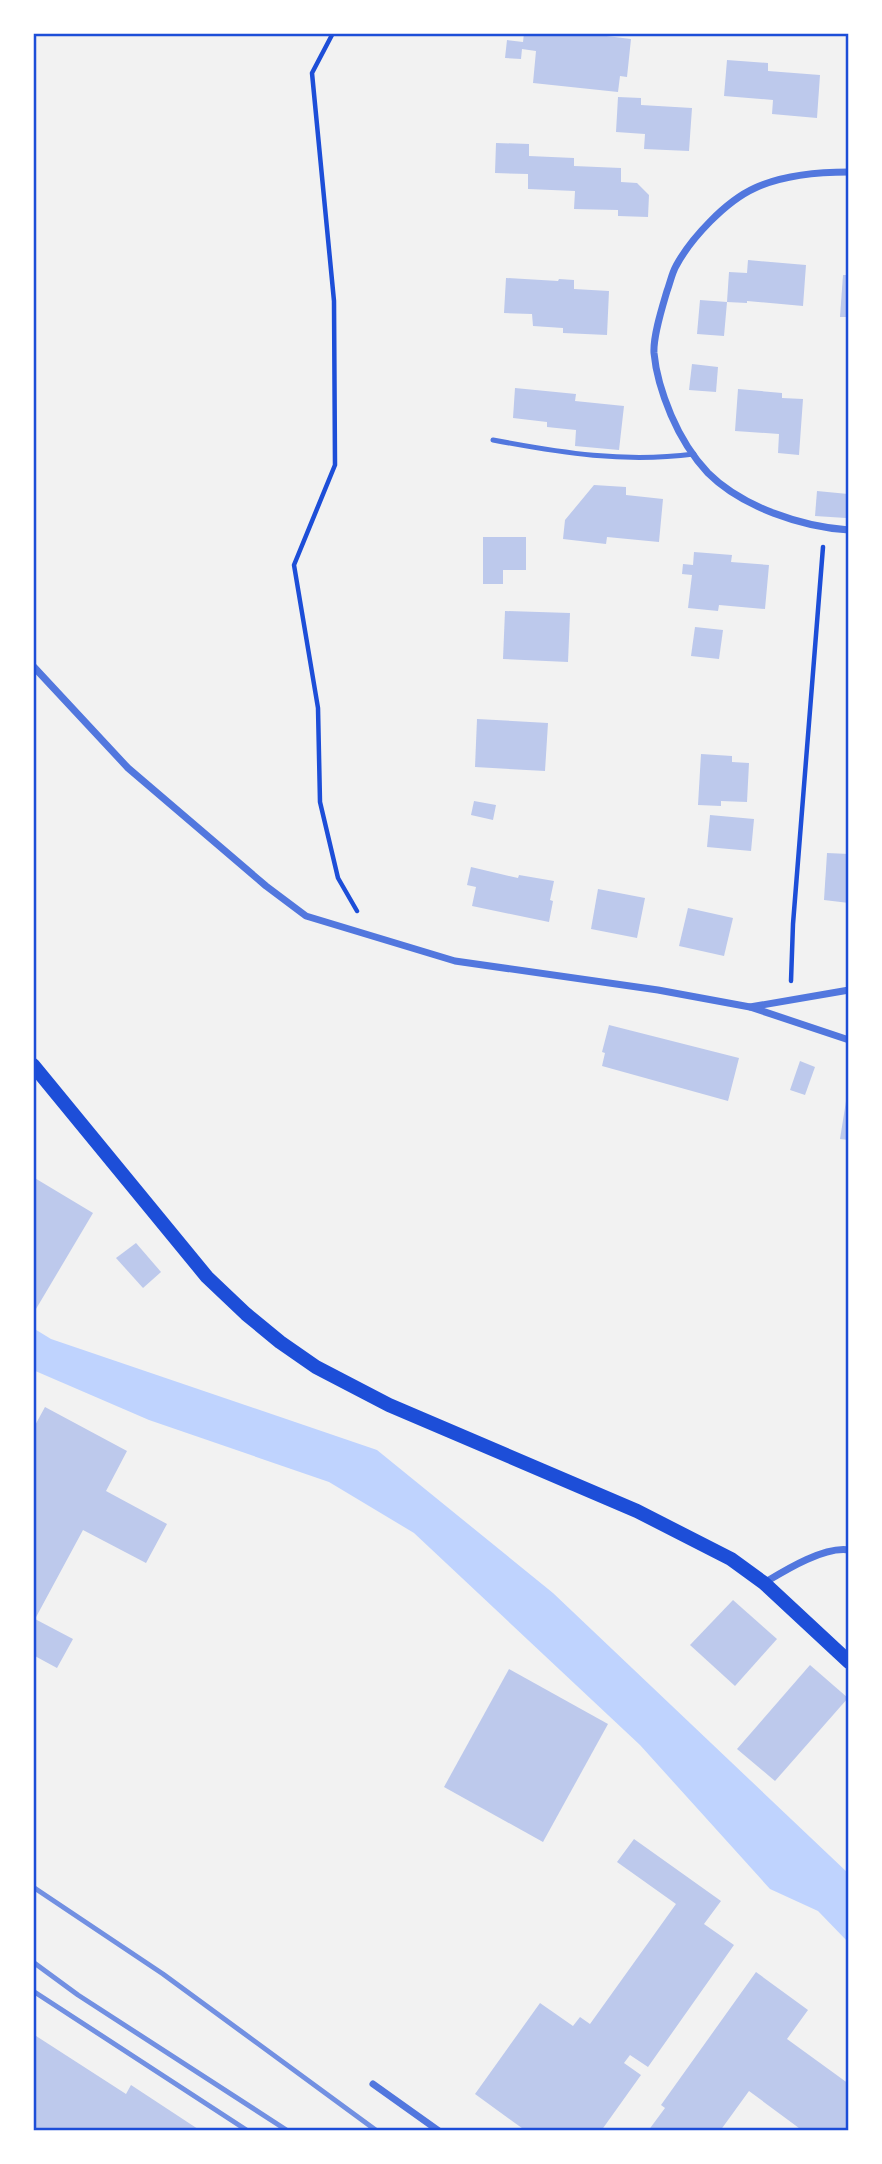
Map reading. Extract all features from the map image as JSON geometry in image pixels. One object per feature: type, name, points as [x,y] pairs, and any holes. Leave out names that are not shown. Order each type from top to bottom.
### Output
[{"type":"main road","points":[[33,1065],[207,1277],[280,1342],[316,1367],[389,1405],[637,1511],[702,1542],[764,1583],[849,1662]]},
{"type":"street","points":[[849,172],[799,175],[754,188],[724,208],[696,236],[675,267],[662,309],[654,352],[662,393],[680,436],[709,473],[746,501],[791,520],[825,528],[849,530]]},
{"type":"street","points":[[33,666],[128,768],[265,886],[306,916],[455,961],[646,988],[750,1007],[849,1040]]},
{"type":"street","points":[[750,1007],[849,990]]},
{"type":"street","points":[[764,1583],[797,1563],[840,1548],[849,1550]]},
{"type":"street","points":[[373,2084],[439,2131]]},
{"type":"lane","points":[[493,440],[604,457],[669,457],[694,454]]},
{"type":"path","points":[[333,33],[312,73],[334,301],[335,466],[293,565],[318,708],[320,802],[338,878],[371,934]]},
{"type":"path","points":[[791,998],[793,925],[822,550]]},
{"type":"water","points":[[33,1328],[51,1339],[377,1450],[553,1593],[849,1874],[849,1943],[818,1911],[770,1889],[640,1745],[414,1533],[329,1482],[149,1420],[33,1370]]},
{"type":"building","points":[[524,33],[582,33],[631,39],[627,77],[620,76],[618,92],[533,83],[536,51],[522,49],[521,59],[505,58],[507,40],[523,42]]},
{"type":"building","points":[[727,60],[768,63],[768,71],[820,75],[817,118],[772,114],[773,100],[724,96]]},
{"type":"building","points":[[618,97],[641,98],[641,105],[692,108],[689,151],[644,149],[645,134],[616,132]]},
{"type":"building","points":[[496,143],[529,144],[529,156],[574,158],[574,166],[621,168],[621,182],[637,183],[649,195],[648,217],[618,216],[618,210],[574,209],[575,191],[528,189],[528,174],[495,173]]},
{"type":"building","points":[[748,260],[806,265],[803,306],[727,302],[729,272],[747,273]]},
{"type":"building","points":[[843,275],[849,275],[849,317],[840,317]]},
{"type":"building","points":[[506,278],[574,280],[574,289],[609,291],[607,335],[563,333],[563,328],[533,326],[532,314],[504,313]]},
{"type":"building","points":[[700,300],[727,302],[724,336],[697,334]]},
{"type":"building","points":[[692,364],[718,367],[716,392],[689,390]]},
{"type":"building","points":[[515,388],[576,394],[575,401],[624,406],[619,450],[575,446],[576,430],[547,427],[547,422],[513,418]]},
{"type":"building","points":[[738,389],[782,393],[782,398],[803,399],[799,455],[778,453],[779,434],[735,431]]},
{"type":"building","points":[[594,485],[626,487],[626,495],[663,499],[659,542],[607,537],[606,544],[563,539],[565,520]]},
{"type":"building","points":[[817,491],[848,494],[846,518],[815,516]]},
{"type":"building","points":[[483,537],[526,537],[526,570],[503,570],[503,584],[483,584]]},
{"type":"building","points":[[694,552],[732,555],[731,562],[769,565],[765,609],[719,605],[718,611],[688,608],[692,575],[682,574],[683,564],[693,565]]},
{"type":"building","points":[[505,611],[570,613],[568,662],[503,659]]},
{"type":"building","points":[[695,627],[723,630],[719,659],[691,656]]},
{"type":"building","points":[[477,719],[548,723],[545,771],[475,767]]},
{"type":"building","points":[[701,754],[732,756],[732,762],[749,763],[747,802],[721,801],[721,806],[698,805]]},
{"type":"building","points":[[474,801],[496,805],[493,820],[471,815]]},
{"type":"building","points":[[710,815],[754,819],[751,851],[707,847]]},
{"type":"building","points":[[827,853],[849,854],[849,903],[824,900]]},
{"type":"building","points":[[471,867],[518,878],[519,875],[554,881],[549,922],[472,906],[476,887],[467,885]]},
{"type":"building","points":[[598,889],[645,898],[637,938],[591,929]]},
{"type":"building","points":[[688,908],[733,918],[724,956],[679,946]]},
{"type":"building","points":[[609,1025],[739,1058],[728,1101],[602,1066],[605,1053],[602,1052]]},
{"type":"building","points":[[800,1061],[815,1067],[805,1095],[790,1090]]},
{"type":"building","points":[[849,1095],[849,1140],[840,1139]]},
{"type":"building","points":[[33,1177],[93,1213],[33,1314]]},
{"type":"building","points":[[136,1243],[161,1272],[143,1288],[116,1258]]},
{"type":"building","points":[[45,1407],[127,1451],[106,1491],[167,1524],[146,1563],[83,1530],[35,1619],[73,1639],[57,1668],[33,1655],[33,1429]]},
{"type":"building","points":[[733,1600],[777,1639],[735,1686],[690,1645]]},
{"type":"building","points":[[810,1665],[848,1698],[775,1781],[737,1749]]},
{"type":"building","points":[[509,1669],[608,1724],[543,1842],[444,1787]]},
{"type":"building","points":[[634,1839],[721,1901],[704,1924],[734,1945],[648,2067],[630,2055],[624,2063],[641,2075],[601,2131],[526,2131],[475,2094],[540,2003],[573,2026],[580,2017],[590,2024],[676,1904],[617,1862]]},
{"type":"building","points":[[756,1972],[808,2010],[787,2039],[849,2084],[849,2131],[803,2131],[749,2091],[720,2131],[648,2131],[665,2108],[661,2105]]},
{"type":"building","points":[[33,2034],[126,2094],[131,2085],[201,2131],[33,2131]]},
{"type":"railway","points":[[33,1887],[163,1974],[377,2131]]},
{"type":"railway","points":[[33,1962],[78,1995],[288,2131]]},
{"type":"railway","points":[[33,1991],[248,2131]]}]
